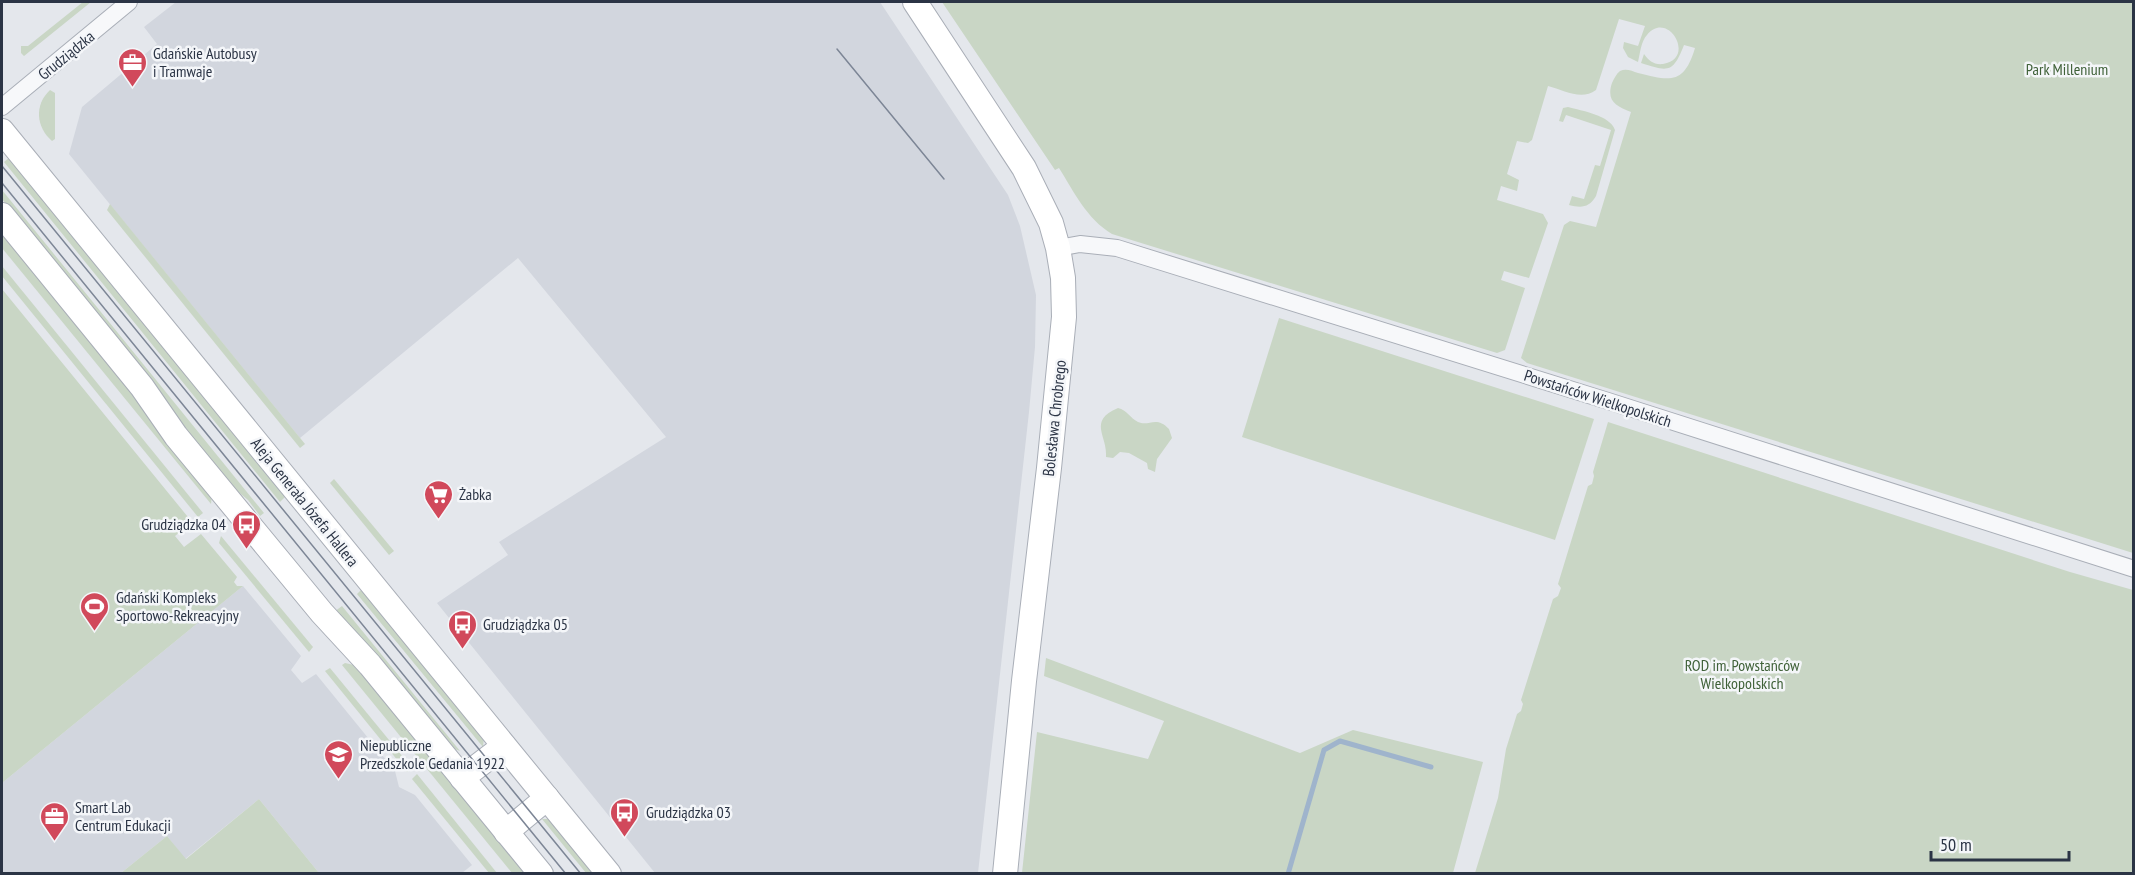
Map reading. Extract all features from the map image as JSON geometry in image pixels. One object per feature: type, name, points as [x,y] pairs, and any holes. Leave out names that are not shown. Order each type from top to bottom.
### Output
[{"type":"main road","name":"Bolesława Chrobrego","points":[[915,2],[1024,168],[1050,223],[1058,248],[1063,278],[1064,317],[1005,873]]},
{"type":"main road","name":"Aleja Generała Józefa Hallera","points":[[2,132],[609,873]]},
{"type":"main road","points":[[2,215],[142,387],[176,436],[322,613],[370,665],[541,873]]},
{"type":"main road","points":[[462,778],[504,746]]},
{"type":"main road","points":[[506,832],[547,798]]},
{"type":"street","name":"Grudziądzka","points":[[2,107],[129,2]]},
{"type":"street","name":"Powstańców Wielkopolskich","points":[[1058,248],[1080,244],[1116,248],[1597,397],[2133,569]]},
{"type":"shaded area","points":[[176,2],[880,2],[1008,195],[1020,226],[1036,295],[1035,347],[1029,412],[978,873],[655,873],[437,603],[508,555],[499,542],[666,437],[518,258],[300,438],[69,154],[82,107],[157,44],[144,27]]},
{"type":"shaded area","points":[[243,586],[301,656],[291,670],[302,683],[316,674],[395,771],[399,787],[415,795],[472,865],[462,873],[319,873],[259,799],[185,859],[167,836],[121,873],[2,874],[2,783]]},
{"type":"green space","points":[[83,2],[91,2],[24,56],[21,53],[21,46],[28,46]]},
{"type":"green space","name":"Park Millenium","points":[[942,2],[2133,2],[2133,553],[1527,363],[1521,358],[1564,225],[1570,221],[1596,227],[1631,112],[1611,99],[1612,83],[1620,71],[1627,70],[1659,78],[1681,74],[1691,60],[1695,48],[1684,45],[1677,61],[1669,68],[1658,68],[1641,63],[1644,54],[1657,64],[1673,60],[1678,54],[1678,46],[1676,38],[1670,31],[1663,28],[1655,29],[1647,35],[1642,44],[1638,62],[1628,57],[1623,48],[1624,42],[1638,46],[1645,26],[1619,19],[1596,90],[1578,95],[1548,86],[1532,140],[1528,143],[1517,141],[1507,174],[1519,180],[1517,191],[1501,186],[1497,200],[1543,214],[1548,223],[1529,278],[1504,271],[1501,280],[1525,288],[1505,350],[1497,353],[1112,234],[1088,213],[1059,168],[1055,170]]},
{"type":"green space","points":[[50,90],[55,93],[55,139],[52,141],[43,129],[39,116],[41,102]]},
{"type":"green space","points":[[1568,107],[1602,117],[1615,130],[1596,196],[1591,203],[1581,207],[1569,205],[1572,196],[1584,199],[1595,165],[1600,166],[1611,130],[1566,115],[1563,122],[1559,121],[1563,108]]},
{"type":"green space","points":[[10,157],[286,496],[280,502],[4,162]]},
{"type":"green space","points":[[2,190],[264,513],[260,516],[248,500],[217,474],[153,384],[2,199]]},
{"type":"green space","points":[[110,204],[305,444],[300,448],[107,210]]},
{"type":"green space","points":[[2,230],[209,485],[212,495],[211,504],[2,248]]},
{"type":"green space","points":[[2,266],[203,513],[198,517],[2,276]]},
{"type":"green space","name":"Gdański Kompleks Sportowo-Rekreacyjny","points":[[2,289],[192,522],[175,536],[184,547],[201,534],[237,577],[234,582],[237,586],[243,586],[2,783]]},
{"type":"green space","points":[[1279,318],[1594,419],[1555,540],[1242,437]]},
{"type":"green space","points":[[1118,408],[1124,410],[1138,422],[1156,422],[1169,429],[1172,438],[1157,459],[1155,472],[1148,469],[1147,463],[1129,453],[1120,452],[1113,458],[1106,457],[1101,424],[1103,418]]},
{"type":"green space","name":"ROD im. Powstańców Wielkopolskich","points":[[1608,422],[2070,572],[2133,590],[2133,873],[1475,873],[1498,798],[1506,749],[1517,714],[1521,711],[1523,704],[1521,700],[1553,599],[1558,596],[1561,588],[1558,584],[1588,486],[1592,484],[1593,472]]},
{"type":"green space","points":[[334,479],[394,551],[389,555],[330,483]]},
{"type":"green space","points":[[221,536],[313,647],[309,652],[219,543]]},
{"type":"green space","points":[[362,589],[484,737],[483,747],[357,594]]},
{"type":"green space","points":[[342,606],[460,751],[452,748],[330,615]]},
{"type":"green space","points":[[1046,658],[1300,753],[1353,730],[1483,762],[1453,873],[1022,873],[1037,732],[1148,759],[1164,721],[1044,676]]},
{"type":"green space","points":[[345,663],[354,665],[528,873],[512,873],[342,665]]},
{"type":"green space","points":[[330,668],[412,768],[407,772],[325,671]]},
{"type":"green space","points":[[417,774],[497,873],[489,873],[412,779]]},
{"type":"green space","points":[[259,799],[319,873],[121,873],[167,836],[186,859]]},
{"type":"green space","points":[[542,819],[552,821],[596,873],[586,873]]},
{"type":"waterway","points":[[1288,874],[1324,750],[1340,741],[1431,767]]},
{"type":"tram line","points":[[837,49],[944,179]]},
{"type":"tram line","points":[[2,166],[581,874]]},
{"type":"tram line","points":[[2,183],[566,874]]},
{"type":"place","name":"Gdańskie Autobusy i Tramwaje","points":[[132,88]]},
{"type":"place","name":"Żabka","points":[[438,520]]},
{"type":"place","name":"Grudziądzka 04","points":[[247,550]]},
{"type":"place","name":"Gdański Kompleks Sportowo-Rekreacyjny","points":[[95,632]]},
{"type":"place","name":"Grudziądzka 05","points":[[462,650]]},
{"type":"place","name":"Niepubliczne Przedszkole Gedania 1922","points":[[339,780]]},
{"type":"place","name":"Grudziądzka 03","points":[[625,838]]},
{"type":"place","name":"Smart Lab Centrum Edukacji","points":[[54,842]]}]
